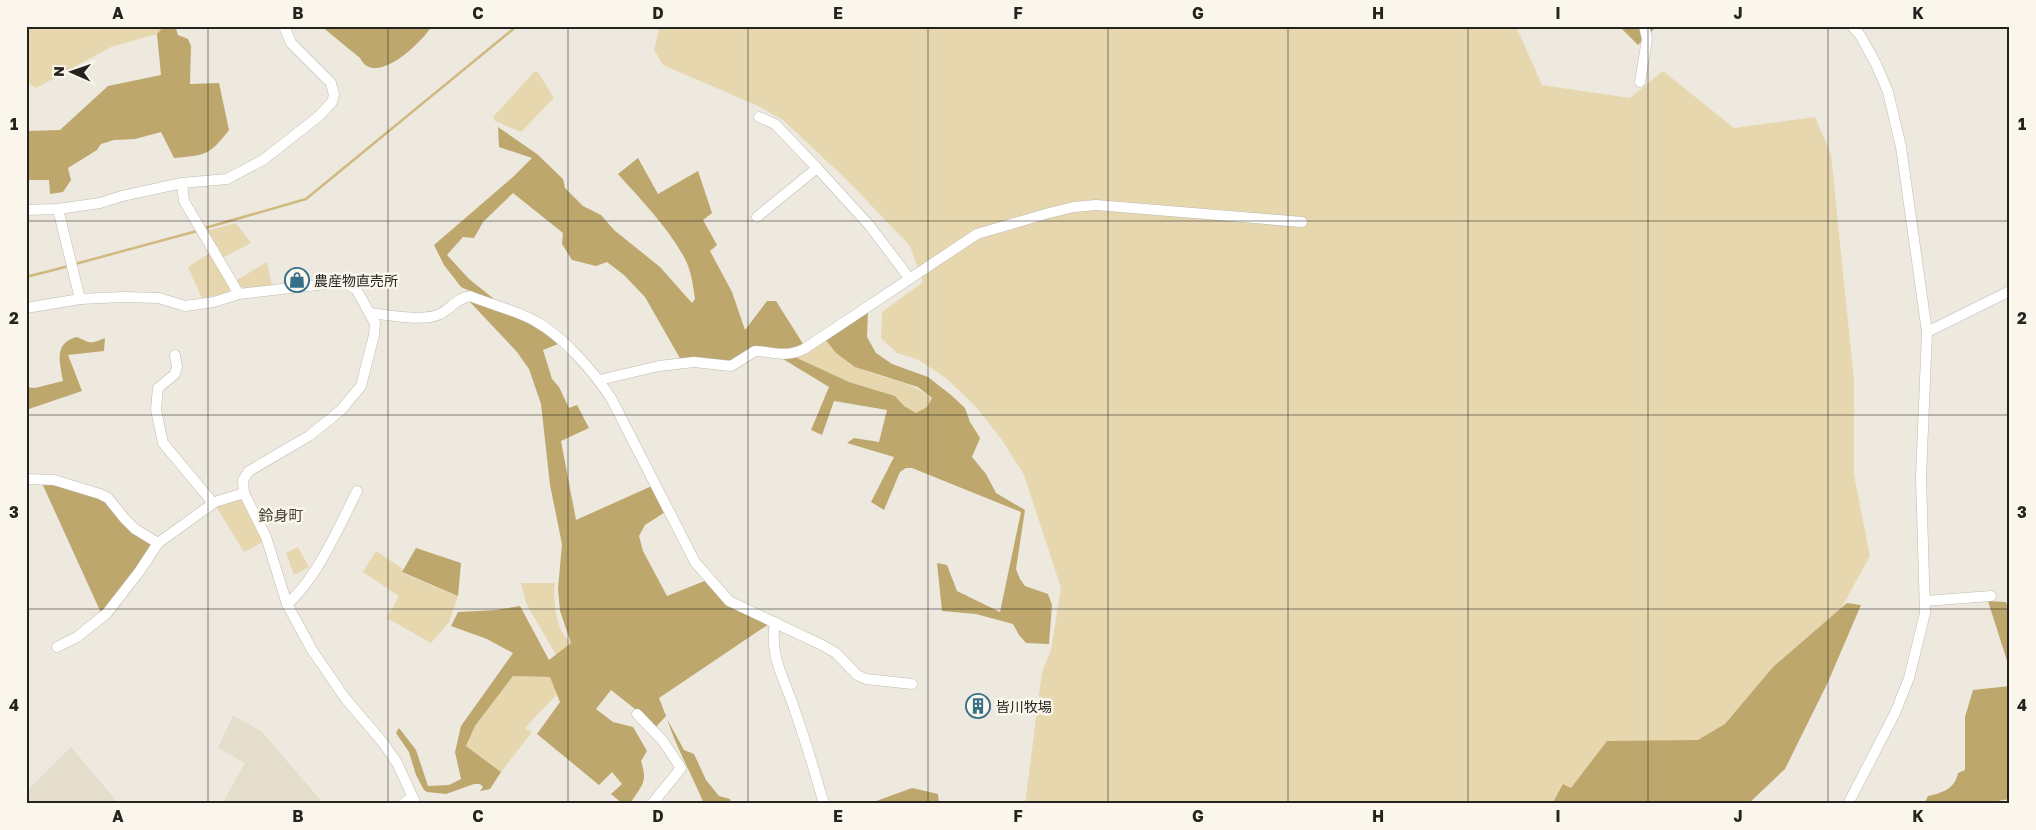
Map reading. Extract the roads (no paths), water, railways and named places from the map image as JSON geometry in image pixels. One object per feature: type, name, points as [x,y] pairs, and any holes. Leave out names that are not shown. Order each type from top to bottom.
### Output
[{"type":"street","points":[[26,210],[58,209],[100,203],[122,196],[182,183],[227,179],[263,160],[302,130],[332,102],[334,89],[331,83],[291,43],[284,26]]},
{"type":"street","points":[[1640,82],[1646,39],[1644,26]]},
{"type":"street","points":[[1848,804],[1895,713],[1909,678],[1925,613],[1921,476],[1926,332],[1901,148],[1890,101],[1876,64],[1860,35],[1852,26]]},
{"type":"street","points":[[759,117],[775,124],[817,168],[870,225],[910,279]]},
{"type":"street","points":[[757,217],[817,168]]},
{"type":"street","points":[[182,183],[184,201],[239,294]]},
{"type":"street","points":[[599,380],[668,365],[694,362],[731,366],[755,351],[783,355],[794,354],[977,234],[1074,207],[1096,205],[1302,222]]},
{"type":"street","points":[[58,209],[80,299]]},
{"type":"street","points":[[26,308],[80,299],[123,297],[159,298],[185,306],[214,302],[239,294],[343,282],[356,289],[375,324],[365,376],[357,392],[341,410],[309,436],[249,472],[243,480],[244,493],[266,537],[287,604],[312,650],[345,698],[384,744],[397,763],[414,800],[403,804]]},
{"type":"street","points":[[1926,332],[2010,291]]},
{"type":"street","points":[[370,313],[430,318],[441,313],[457,300],[470,296],[535,321],[566,345],[599,380],[611,398],[695,562],[728,601],[836,653],[857,675],[866,679],[912,684]]},
{"type":"street","points":[[175,355],[177,362],[176,374],[158,388],[156,410],[163,443],[213,503]]},
{"type":"street","points":[[26,479],[54,480],[100,494],[108,498],[135,529],[158,543]]},
{"type":"street","points":[[287,604],[295,597],[316,566],[339,528],[357,491]]},
{"type":"street","points":[[57,647],[77,637],[107,613],[139,572],[158,543],[213,503],[244,493]]},
{"type":"street","points":[[1925,601],[1990,596]]},
{"type":"street","points":[[775,622],[773,637],[778,667],[795,711],[824,804]]},
{"type":"street","points":[[637,714],[663,741],[681,768],[652,804]]},
{"type":"street","points":[[661,793],[665,804]]},
{"type":"waterway","points":[[205,228],[306,199],[517,26]]},
{"type":"waterway","points":[[75,264],[197,231]]},
{"type":"waterway","points":[[26,277],[69,266]]},
{"type":"place","name":"農産物直売所","points":[[297,280]]},
{"type":"place","name":"皆川牧場","points":[[978,706]]},
{"type":"district","name":"鈴身町","points":[[281,515]]}]
